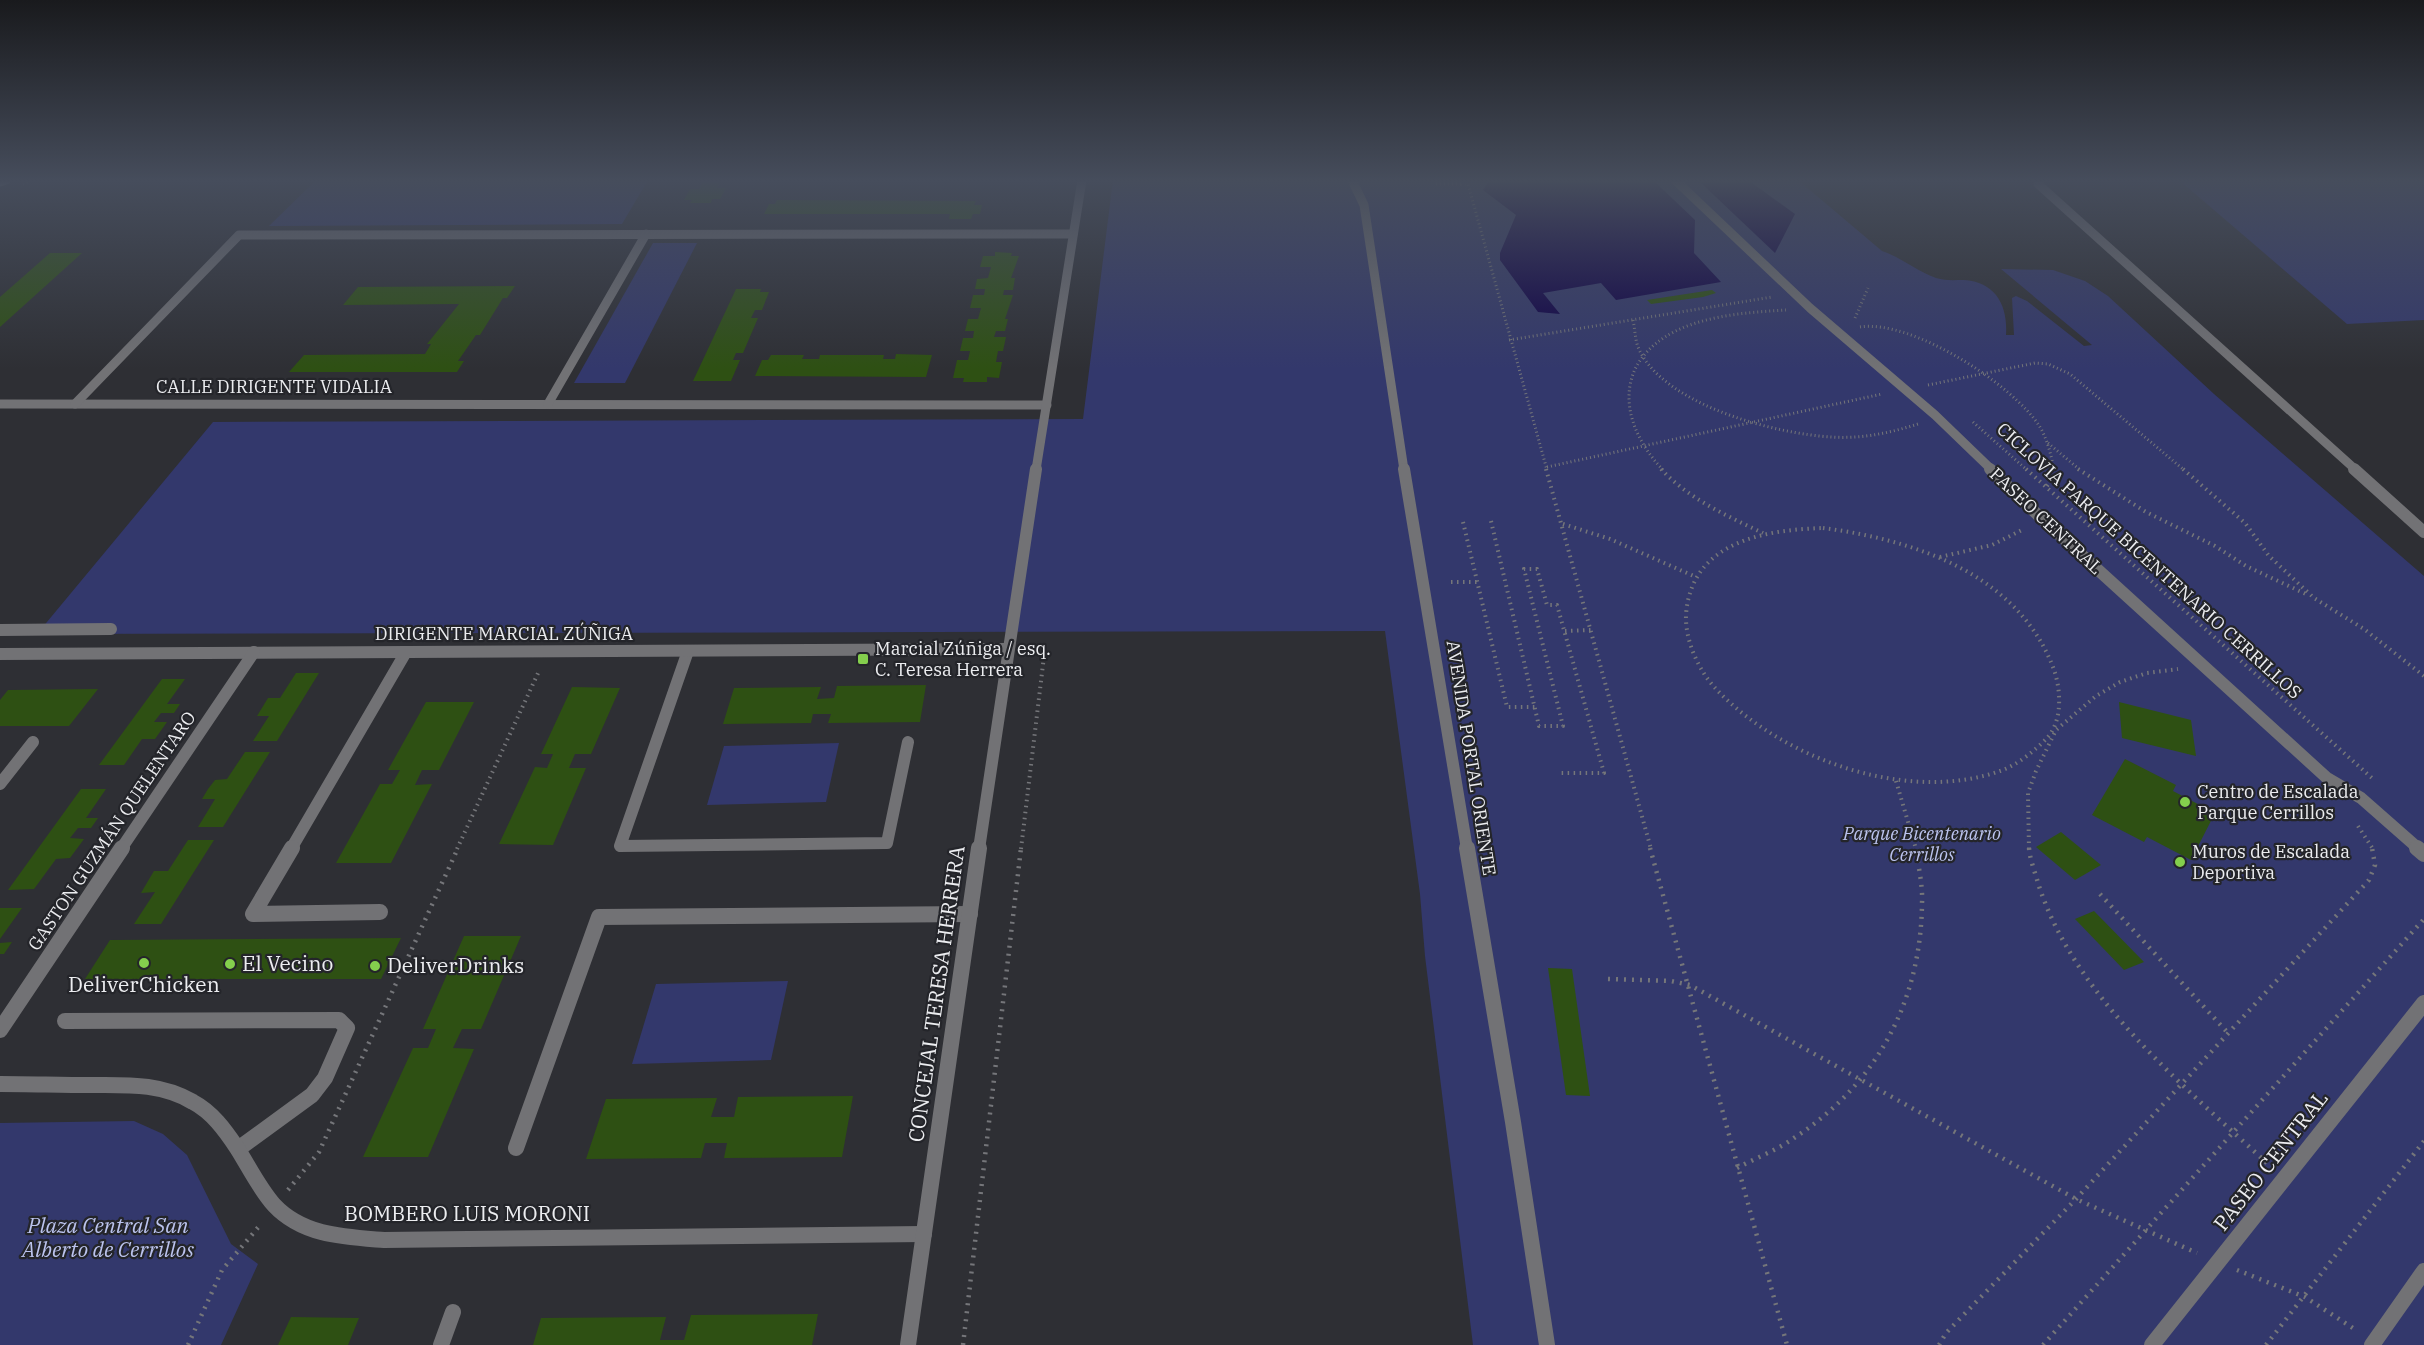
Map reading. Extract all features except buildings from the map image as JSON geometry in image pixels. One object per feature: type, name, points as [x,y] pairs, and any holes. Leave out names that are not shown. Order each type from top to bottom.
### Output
[{"type":"street","points":[[75,404],[231,243]]},
{"type":"street","points":[[548,404],[641,243]]},
{"type":"street","name":"CONCEJAL TERESA HERRERA","points":[[908,1345],[1008,649],[1072,243]]},
{"type":"street","name":"AVENIDA PORTAL ORIENTE","points":[[1369,243],[1393,405],[1513,1122],[1547,1345]]},
{"type":"street","name":"PASEO CENTRAL","points":[[1742,243],[1810,308],[1935,415],[2040,517],[2327,778],[2361,798],[2424,854]]},
{"type":"street","points":[[2103,243],[2424,532]]},
{"type":"street","name":"CALLE DIRIGENTE VIDALIA","points":[[0,404],[1047,405]]},
{"type":"street","points":[[0,630],[111,629]]},
{"type":"street","name":"DIRIGENTE MARCIAL ZÚÑIGA","points":[[0,654],[1008,649]]},
{"type":"street","points":[[688,651],[620,846],[887,843],[908,742]]},
{"type":"street","name":"GASTON GUZMÁN QUELENTARO","points":[[0,1030],[254,652]]},
{"type":"street","points":[[380,912],[253,914],[406,652]]},
{"type":"street","points":[[0,784],[33,742]]},
{"type":"street","points":[[516,1148],[600,917],[970,914]]},
{"type":"street","name":"PASEO CENTRAL","points":[[2152,1345],[2424,1003]]},
{"type":"street","points":[[65,1021],[339,1020],[347,1028],[325,1078],[312,1095],[238,1149]]},
{"type":"street","name":"BOMBERO LUIS MORONI","points":[[0,1084],[130,1085],[173,1092],[204,1108],[224,1127],[275,1206],[293,1222],[339,1237],[384,1240],[924,1234]]},
{"type":"street","points":[[2374,1343],[2424,1271]]},
{"type":"street","points":[[441,1345],[453,1312]]},
{"type":"path","points":[[1483,243],[1690,985],[1737,1168],[1787,1345]]},
{"type":"path","points":[[1855,318],[1868,288]]},
{"type":"path","points":[[1509,340],[1795,293]]},
{"type":"path","points":[[1764,533],[1719,511],[1668,476],[1643,445],[1631,424],[1626,393],[1630,374],[1643,355],[1668,335],[1706,320],[1742,313],[1810,308]]},
{"type":"path","points":[[1850,314],[1871,333]]},
{"type":"path","points":[[1633,320],[1634,335],[1643,355],[1662,377],[1683,393],[1709,407],[1749,423],[1798,434],[1847,437],[1897,431],[1935,415]]},
{"type":"path","points":[[1837,332],[1871,324],[1915,338],[1955,356],[1982,373],[2020,403],[2034,419],[2048,443],[2053,453],[2055,476],[2047,486]]},
{"type":"path","points":[[1547,467],[1904,389],[2035,363],[2048,364],[2070,374],[2229,508],[2245,523],[2269,556],[2314,598]]},
{"type":"path","points":[[1922,377],[1939,392]]},
{"type":"path","name":"CICLOVIA PARQUE BICENTENARIO CERRILLOS","points":[[1966,416],[2379,785]]},
{"type":"path","points":[[2048,443],[2064,459],[2135,507],[2213,545],[2249,567],[2314,598],[2364,629],[2424,676]]},
{"type":"path","points":[[1940,557],[1992,546],[2013,536],[2040,517]]},
{"type":"path","points":[[1491,521],[1539,726],[1563,726],[1524,569],[1537,569],[1546,604],[1557,604],[1604,773],[1561,773]]},
{"type":"path","points":[[1463,522],[1507,707],[1534,706]]},
{"type":"path","points":[[1563,524],[1610,539],[1696,577]]},
{"type":"path","points":[[2205,668],[2153,672],[2114,683],[2090,698],[2053,731],[2023,759],[2003,770],[1980,777],[1940,783],[1896,780],[1850,770],[1796,747],[1757,724],[1718,690],[1698,662],[1687,634],[1686,600],[1696,577],[1708,562],[1723,550],[1764,533],[1810,528],[1848,530],[1894,540],[1940,557],[1977,578],[2019,612],[2042,641],[2058,682],[2058,702],[2053,731],[2033,776],[2027,801],[2030,850],[2043,898],[2063,940],[2099,993],[2130,1032],[2285,1179]]},
{"type":"path","points":[[1451,582],[1477,582]]},
{"type":"path","points":[[1565,631],[1592,630]]},
{"type":"path","points":[[963,1345],[1044,656],[1040,648],[1008,649]]},
{"type":"path","points":[[188,1345],[222,1270],[319,1152],[548,652]]},
{"type":"path","points":[[1737,1168],[1777,1149],[1823,1117],[1860,1081],[1885,1048],[1903,1012],[1915,976],[1922,938],[1923,901],[1919,863],[1896,780]]},
{"type":"path","points":[[1939,1345],[1946,1333],[2076,1199],[2353,898],[2376,869],[2376,857],[2369,840],[2353,821]]},
{"type":"path","points":[[2100,894],[2228,1033]]},
{"type":"path","points":[[2043,1345],[2424,919]]},
{"type":"path","points":[[1608,979],[1671,981],[1690,985],[2076,1199],[2219,1263],[2305,1297],[2374,1343]]},
{"type":"path","points":[[2266,1345],[2424,1141]]},
{"type":"green space","points":[[653,243],[697,243],[625,383],[574,383]]},
{"type":"green space","name":"Parque Bicentenario Cerrillos","points":[[1105,243],[1872,243],[1882,251],[1936,278],[1964,280],[1984,285],[1998,297],[2002,305],[2006,335],[2014,335],[2012,298],[2016,296],[2027,301],[2084,346],[2092,345],[2001,269],[2053,270],[2085,281],[2108,296],[2214,394],[2424,576],[2424,1345],[1473,1345],[1425,956],[1420,894],[1385,631],[37,634],[213,422],[1083,419]]},
{"type":"green space","points":[[2252,243],[2424,243],[2424,320],[2347,324]]},
{"type":"green space","points":[[839,743],[826,802],[707,805],[724,746]]},
{"type":"green space","points":[[788,981],[771,1060],[632,1064],[656,984]]},
{"type":"green space","name":"Plaza Central San Alberto de Cerrillos","points":[[134,1121],[163,1134],[187,1155],[231,1244],[258,1264],[221,1345],[0,1345],[0,1123]]},
{"type":"shaded area","points":[[1504,243],[1694,243],[1694,253],[1721,282],[1616,300],[1601,283],[1543,293],[1560,314],[1538,312],[1500,260]]},
{"type":"shaded area","points":[[1764,243],[1780,243],[1775,253]]},
{"type":"place","name":"Marcial Zúñiga / esq. C. Teresa Herrera","points":[[863,659]]},
{"type":"place","name":"Centro de Escalada Parque Cerrillos","points":[[2185,802]]},
{"type":"place","name":"Muros de Escalada Deportiva","points":[[2180,862]]},
{"type":"place","name":"DeliverChicken","points":[[144,963]]},
{"type":"place","name":"El Vecino","points":[[230,964]]},
{"type":"place","name":"DeliverDrinks","points":[[375,966]]}]
